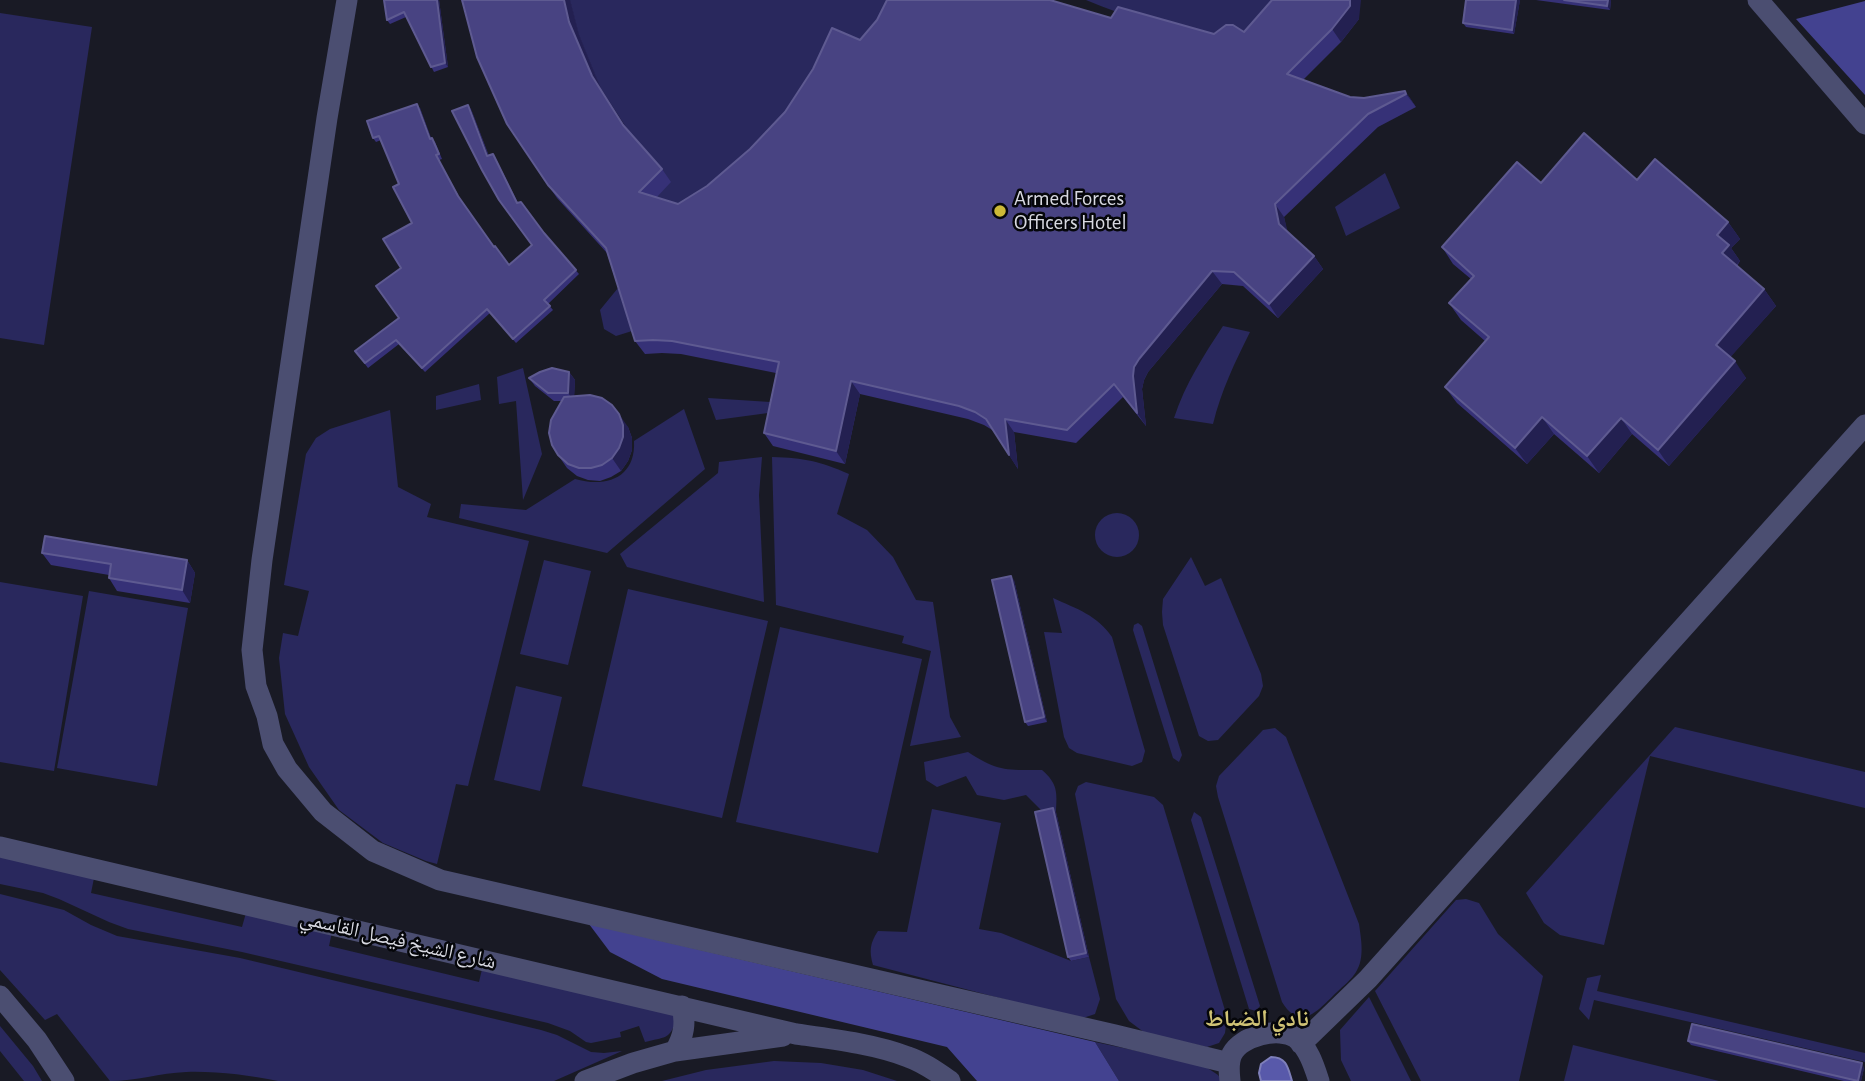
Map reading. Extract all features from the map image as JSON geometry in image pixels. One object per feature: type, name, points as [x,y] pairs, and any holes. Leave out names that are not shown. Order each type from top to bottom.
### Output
[{"type":"street","points":[[347,0],[262,560],[252,650],[257,686],[273,744],[287,769],[323,812],[373,851],[440,880],[1115,1035],[1230,1072],[1233,1052],[1251,1038],[1279,1033],[1294,1037],[1309,1053],[1319,1081]]},
{"type":"street","points":[[1758,0],[1865,124]]},
{"type":"street","points":[[1301,1044],[1368,979],[1865,425]]},
{"type":"street","name":"شارع الشيخ فيصل القاسمي","points":[[0,847],[796,1034],[862,1044],[908,1056],[950,1081]]},
{"type":"street","points":[[0,996],[37,1040],[64,1081]]},
{"type":"street","points":[[675,1051],[683,1034],[682,1006]]},
{"type":"street","name":"شارع الشيخ فيصل القاسمي","points":[[585,1081],[675,1051],[796,1034]]},
{"type":"shaded area","points":[[570,0],[899,0],[822,83],[687,217],[648,206],[633,138],[601,89],[579,35]]},
{"type":"shaded area","points":[[1086,0],[1281,0],[1264,33],[1214,34],[1165,26]]},
{"type":"shaded area","points":[[1865,1],[1865,95],[1796,19]]},
{"type":"shaded area","points":[[0,13],[92,27],[44,345],[0,338]]},
{"type":"shaded area","points":[[1385,173],[1400,208],[1346,236],[1335,207]]},
{"type":"shaded area","points":[[618,288],[632,331],[616,336],[604,329],[600,310]]},
{"type":"shaded area","points":[[1223,326],[1250,332],[1224,388],[1213,424],[1174,418],[1189,382]]},
{"type":"shaded area","points":[[523,368],[542,454],[523,500],[516,401],[499,404],[497,377]]},
{"type":"shaded area","points":[[479,384],[481,400],[436,410],[436,396]]},
{"type":"shaded area","points":[[708,398],[770,402],[768,413],[716,420]]},
{"type":"shaded area","points":[[684,409],[705,469],[607,553],[459,518],[461,504],[526,510],[575,479],[598,482],[617,477],[630,464],[634,441]]},
{"type":"shaded area","points":[[390,410],[398,487],[431,504],[427,517],[529,541],[468,786],[456,784],[437,864],[383,843],[339,810],[309,767],[285,714],[279,658],[283,633],[298,636],[309,591],[284,585],[306,454],[316,438],[330,429]]},
{"type":"shaded area","points":[[762,457],[759,495],[764,602],[627,567],[620,554],[718,473],[719,462]]},
{"type":"shaded area","points":[[772,457],[812,461],[849,474],[837,514],[867,530],[893,557],[916,600],[933,602],[950,717],[961,737],[910,746],[931,651],[902,643],[904,636],[776,605]]},
{"type":"shaded area","points":[[1117,513],[1126,514],[1133,519],[1138,526],[1138,544],[1133,551],[1126,556],[1117,557],[1108,556],[1101,551],[1096,544],[1095,535],[1096,526],[1101,519],[1108,514]]},
{"type":"shaded area","points":[[1191,557],[1205,586],[1221,578],[1261,674],[1263,686],[1259,696],[1218,740],[1208,741],[1199,736],[1163,625],[1163,599]]},
{"type":"shaded area","points":[[544,560],[591,571],[568,665],[520,654]]},
{"type":"shaded area","points":[[0,582],[83,596],[54,771],[0,762]]},
{"type":"shaded area","points":[[628,589],[768,621],[722,818],[582,786]]},
{"type":"shaded area","points":[[89,591],[188,608],[157,786],[57,768]]},
{"type":"shaded area","points":[[1053,598],[1093,618],[1112,637],[1145,751],[1142,762],[1132,766],[1077,753],[1069,748],[1064,737],[1044,632],[1062,633]]},
{"type":"shaded area","points":[[1138,623],[1142,626],[1182,755],[1179,762],[1173,758],[1133,630]]},
{"type":"shaded area","points":[[780,627],[922,659],[878,853],[736,822]]},
{"type":"shaded area","points":[[516,686],[562,697],[540,791],[494,780]]},
{"type":"shaded area","points":[[1675,727],[1865,772],[1865,808],[1650,756],[1604,945],[1560,935],[1544,923],[1526,893]]},
{"type":"shaded area","points":[[1275,728],[1286,737],[1359,924],[1361,942],[1361,961],[1354,975],[1317,1011],[1303,1017],[1289,1011],[1282,1002],[1216,786],[1219,776],[1263,730]]},
{"type":"shaded area","points":[[968,752],[987,763],[1003,768],[1042,770],[1055,789],[1056,812],[1046,815],[1026,795],[1004,800],[977,795],[966,776],[937,787],[926,780],[924,762]]},
{"type":"shaded area","points":[[1086,782],[1154,797],[1163,805],[1227,1017],[1225,1033],[1219,1043],[1207,1047],[1145,1033],[1129,1021],[1116,999],[1075,794],[1078,786]]},
{"type":"shaded area","points":[[932,809],[1001,823],[979,929],[1001,933],[1071,961],[1089,957],[1100,999],[1095,1014],[1080,1019],[873,965],[871,947],[878,931],[907,932]]},
{"type":"shaded area","points":[[1194,812],[1201,817],[1260,1006],[1256,1011],[1249,1009],[1191,820]]},
{"type":"shaded area","points":[[0,857],[94,878],[91,893],[242,927],[246,913],[332,932],[329,946],[479,982],[483,965],[673,1015],[676,1020],[665,1037],[645,1042],[639,1026],[620,1032],[621,1037],[586,1042],[570,1031],[548,1023],[242,952],[128,929],[43,893],[0,884]]},
{"type":"shaded area","points":[[0,894],[64,910],[117,936],[240,958],[541,1030],[591,1052],[622,1051],[554,1081],[278,1081],[197,1072],[110,1081],[57,1014],[45,1020],[0,970]]},
{"type":"shaded area","points":[[1466,899],[1479,903],[1498,934],[1543,976],[1519,1081],[1421,1081],[1375,991],[1456,900]]},
{"type":"shaded area","points":[[589,924],[1095,1042],[1119,1081],[977,1081],[947,1047],[662,979],[610,952]]},
{"type":"shaded area","points":[[1601,975],[1597,991],[1865,1053],[1865,1062],[1594,1000],[1589,1020],[1579,1009],[1587,978]]},
{"type":"shaded area","points":[[1369,997],[1411,1081],[1351,1081],[1341,1060],[1340,1030]]},
{"type":"shaded area","points":[[0,1026],[42,1081],[24,1081],[0,1051]]},
{"type":"shaded area","points":[[1095,1042],[1203,1065],[1222,1081],[1119,1081]]},
{"type":"shaded area","points":[[1573,1045],[1719,1081],[1564,1081]]},
{"type":"shaded area","points":[[1271,1057],[1284,1061],[1292,1081],[1261,1081],[1261,1064]]},
{"type":"shaded area","points":[[774,1061],[821,1063],[863,1070],[897,1081],[662,1081],[706,1070]]},
{"type":"building","points":[[384,0],[437,0],[445,63],[431,67],[404,12],[387,20]]},
{"type":"building","points":[[462,0],[564,0],[569,22],[592,76],[623,125],[662,169],[639,192],[678,204],[707,186],[750,149],[785,112],[813,69],[832,28],[860,40],[877,20],[887,0],[1050,0],[1111,18],[1118,7],[1214,34],[1226,25],[1233,25],[1244,32],[1272,0],[1350,0],[1350,6],[1332,29],[1287,74],[1350,97],[1364,98],[1405,91],[1406,94],[1368,114],[1275,204],[1279,224],[1314,256],[1269,304],[1234,272],[1212,271],[1134,367],[1137,413],[1114,384],[1067,430],[1005,419],[1009,455],[986,419],[975,412],[851,381],[836,451],[764,433],[779,362],[672,341],[635,341],[606,248],[548,185],[507,124],[477,57]]},
{"type":"building","points":[[1466,0],[1516,0],[1512,30],[1463,23]]},
{"type":"building","points":[[1564,0],[1608,0],[1607,6]]},
{"type":"building","points":[[417,104],[430,139],[432,138],[439,154],[436,155],[458,196],[509,265],[532,245],[499,200],[452,111],[468,105],[487,156],[493,154],[517,203],[521,202],[576,270],[544,300],[550,306],[513,339],[487,309],[422,368],[396,340],[365,363],[355,351],[399,318],[376,286],[401,268],[383,239],[412,223],[393,187],[399,184],[379,136],[373,138],[367,121]]},
{"type":"building","points":[[1584,133],[1637,180],[1655,159],[1728,222],[1717,235],[1729,245],[1722,253],[1764,289],[1716,345],[1735,361],[1658,450],[1621,418],[1587,456],[1542,417],[1515,448],[1445,387],[1489,337],[1449,303],[1474,276],[1442,247],[1517,162],[1541,183]]},
{"type":"building","points":[[552,368],[569,372],[568,393],[548,393],[529,378]]},
{"type":"building","points":[[590,395],[602,398],[612,405],[623,425],[623,437],[612,458],[602,465],[579,468],[568,464],[558,455],[549,433],[551,420],[564,397]]},
{"type":"building","points":[[45,536],[187,560],[182,590],[109,578],[111,564],[42,553]]},
{"type":"building","points":[[1011,576],[1044,717],[1025,722],[992,580]]},
{"type":"building","points":[[1053,808],[1086,953],[1068,957],[1035,812]]},
{"type":"building","points":[[1692,1024],[1862,1063],[1858,1081],[1688,1041]]},
{"type":"place","name":"Armed Forces Officers Hotel","points":[[1000,211]]},
{"type":"district","name":"نادي الضباط","points":[[1257,1019]]}]
